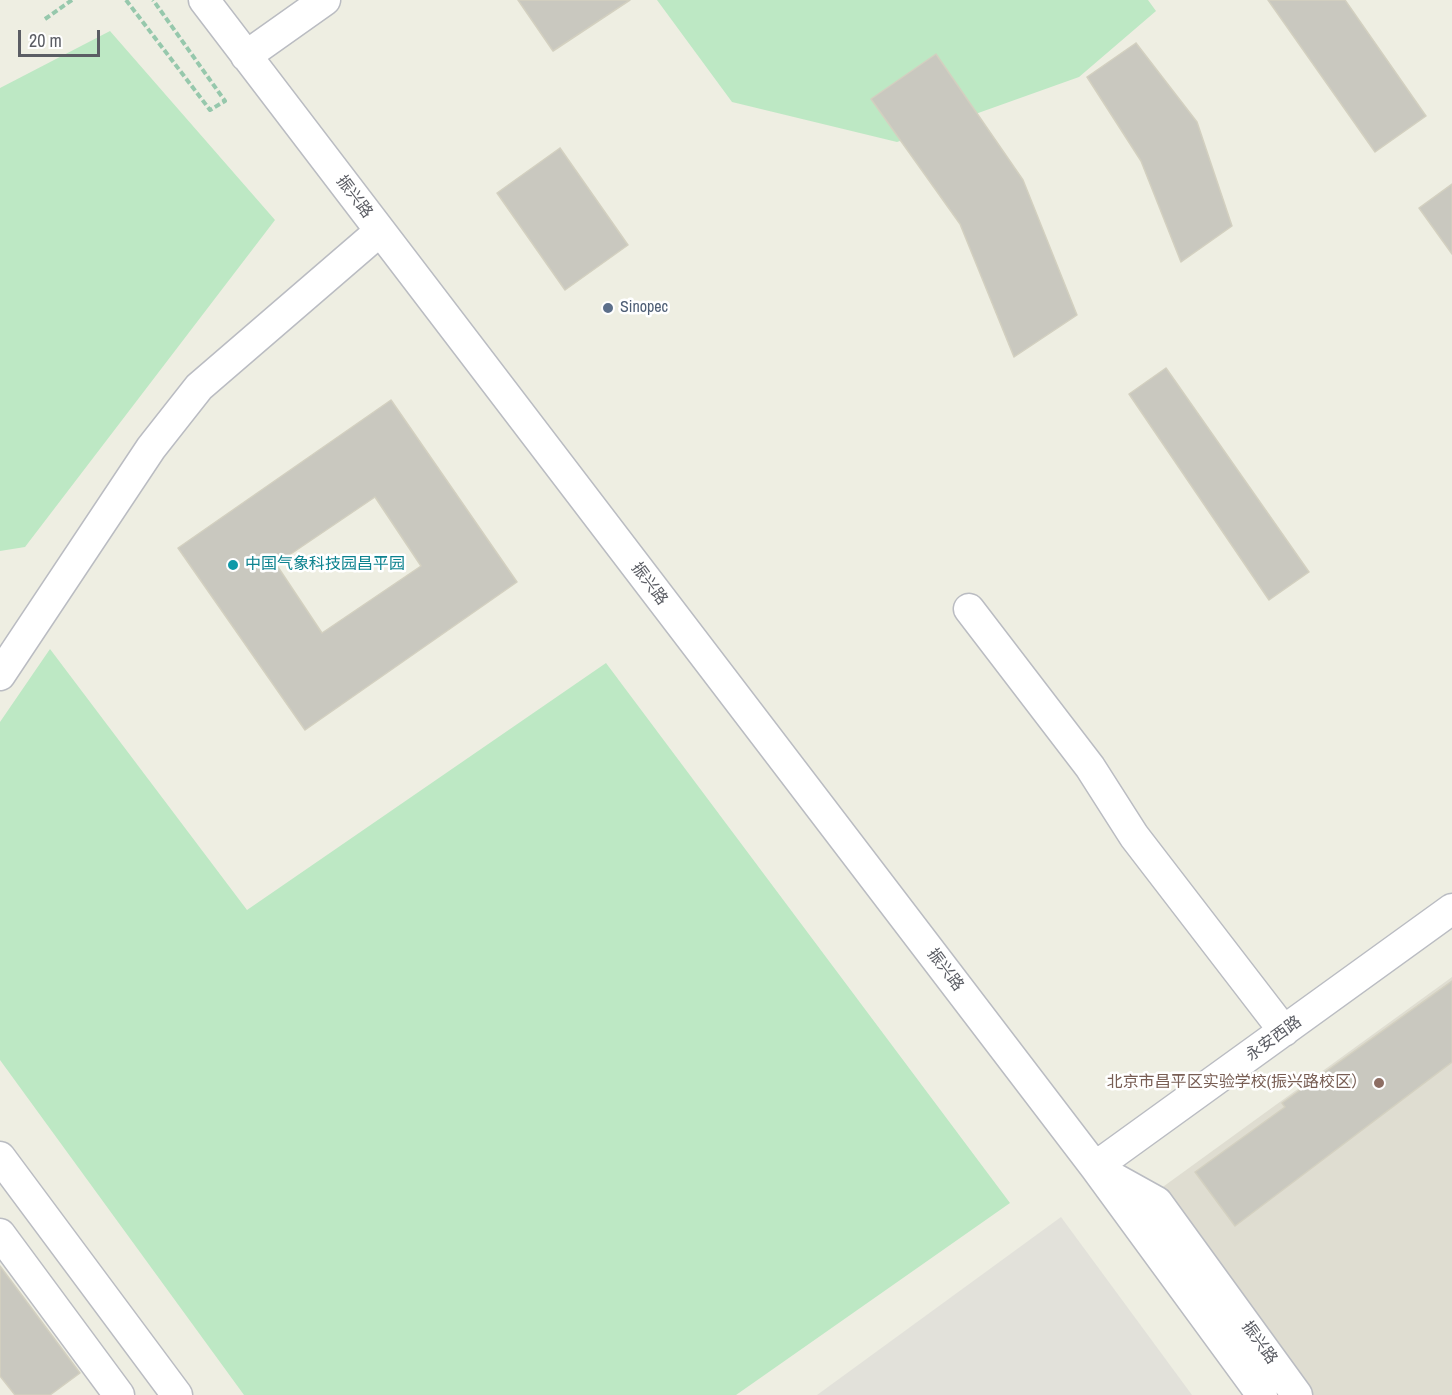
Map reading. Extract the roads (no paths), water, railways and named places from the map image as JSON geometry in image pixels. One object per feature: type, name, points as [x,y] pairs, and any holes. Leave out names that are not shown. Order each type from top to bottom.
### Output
[{"type":"street","name":"振兴路","points":[[204,0],[1095,1167],[1262,1395]]},
{"type":"street","points":[[246,56],[325,0]]},
{"type":"street","points":[[0,675],[151,448],[199,387],[380,231]]},
{"type":"street","points":[[969,609],[1090,767],[1134,836],[1284,1031]]},
{"type":"street","name":"永安西路","points":[[1095,1167],[1452,909]]},
{"type":"street","points":[[0,1157],[177,1395]]},
{"type":"street","name":"振兴路","points":[[1095,1167],[1157,1202],[1297,1395]]},
{"type":"street","points":[[0,1234],[119,1395]]},
{"type":"street","points":[[127,1395],[156,1367]]},
{"type":"place","name":"Sinopec","points":[[608,308]]},
{"type":"place","name":"中国气象科技园昌平园","points":[[233,565]]},
{"type":"place","name":"北京市昌平区实验学校(振兴路校区）","points":[[1379,1083]]}]
